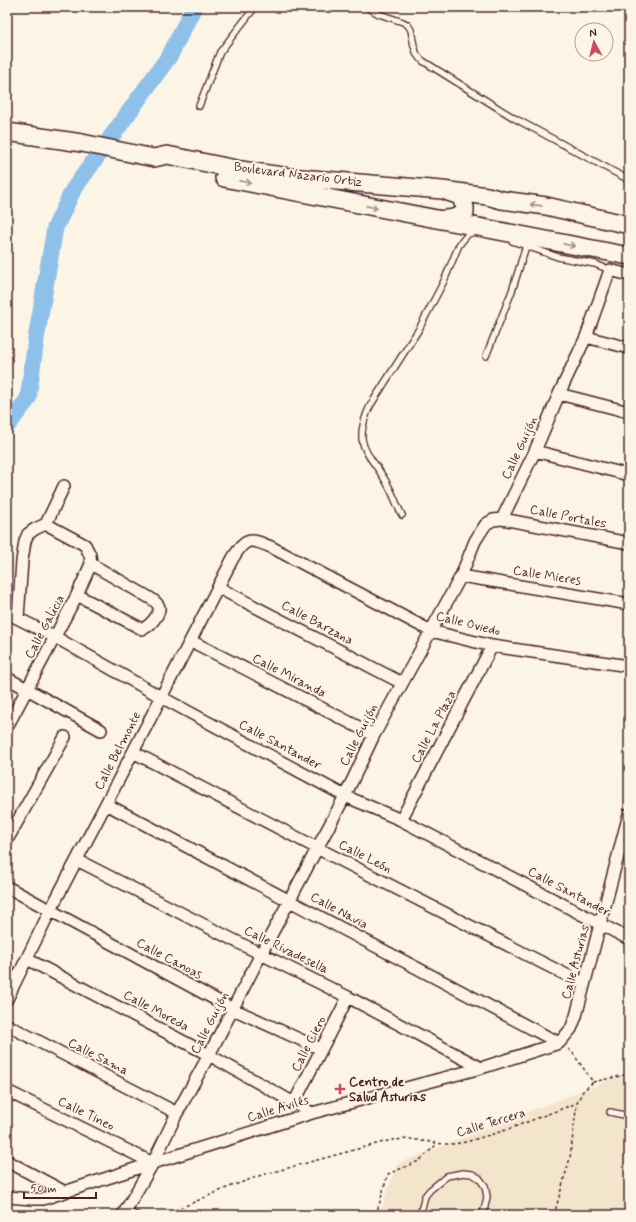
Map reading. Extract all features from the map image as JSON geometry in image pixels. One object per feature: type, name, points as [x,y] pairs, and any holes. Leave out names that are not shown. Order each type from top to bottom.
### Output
[{"type":"main road","name":"Boulevard Nazario Ortiz","points":[[7,132],[120,150],[154,158],[165,166],[629,256]]},
{"type":"main road","name":"Boulevard Nazario Ortiz","points":[[154,158],[167,155],[241,170],[289,177],[442,190],[487,196],[502,200],[546,206],[629,225]]},
{"type":"main road","name":"Boulevard Nazario Ortiz","points":[[433,218],[450,219],[461,216],[465,213],[465,207],[460,196],[442,190]]},
{"type":"main road","name":"Boulevard Nazario Ortiz","points":[[495,230],[482,226],[473,220],[471,211],[474,205],[478,202],[502,200]]},
{"type":"street","points":[[610,270],[629,275]]},
{"type":"street","name":"Calle Guijón","points":[[124,1213],[153,1163],[177,1113],[345,796],[374,735],[461,576],[475,541],[486,524],[493,520],[502,519],[535,451],[559,394],[586,337],[610,270]]},
{"type":"street","points":[[586,337],[629,348]]},
{"type":"street","points":[[559,394],[629,412]]},
{"type":"street","points":[[535,451],[629,475]]},
{"type":"street","points":[[18,618],[25,541],[28,534],[46,524],[64,486]]},
{"type":"street","name":"Calle Portales","points":[[502,519],[629,543]]},
{"type":"street","points":[[46,524],[79,540],[88,549],[91,564],[154,601],[159,606],[159,610],[151,624],[142,629],[77,595]]},
{"type":"street","name":"Calle Belmonte","points":[[7,998],[50,911],[219,588],[233,558],[242,545],[250,541],[256,541],[271,547]]},
{"type":"street","name":"Calle Oviedo","points":[[271,547],[432,631],[492,646],[629,666]]},
{"type":"street","name":"Calle Galicia","points":[[7,726],[77,595],[91,564]]},
{"type":"street","name":"Calle Mieres","points":[[461,576],[629,604]]},
{"type":"street","name":"Calle Barzana","points":[[219,588],[402,684]]},
{"type":"street","name":"Calle Santander","points":[[7,613],[55,637],[161,697],[345,796],[401,820],[629,939]]},
{"type":"street","name":"Calle Miranda","points":[[191,641],[374,735]]},
{"type":"street","name":"Calle La Plaza","points":[[401,820],[492,646]]},
{"type":"street","points":[[7,678],[101,730]]},
{"type":"street","points":[[7,840],[66,737]]},
{"type":"street","name":"Calle León","points":[[133,752],[584,984]]},
{"type":"street","name":"Calle Navia","points":[[106,804],[559,1043]]},
{"type":"street","name":"Calle Asturias","points":[[559,1043],[568,1034],[573,1025],[601,925],[629,814]]},
{"type":"street","name":"Calle Rivadesella","points":[[77,860],[348,997],[481,1068]]},
{"type":"street","name":"Calle Canoas","points":[[7,887],[233,1009],[321,1049]]},
{"type":"street","name":"Calle Moreda","points":[[27,959],[209,1055],[312,1113]]},
{"type":"street","name":"Calle Ciero","points":[[294,1103],[348,997]]},
{"type":"street","name":"Calle Sama","points":[[7,1025],[177,1113]]},
{"type":"street","name":"Calle Avilés","points":[[7,1197],[43,1199],[312,1113],[481,1068],[559,1043]]},
{"type":"street","name":"Calle Tineo","points":[[7,1092],[153,1163]]},
{"type":"street","points":[[7,1161],[65,1192]]},
{"type":"lane","points":[[199,106],[220,52],[255,7]]},
{"type":"lane","points":[[367,7],[379,14],[408,25],[411,30],[417,54],[423,61],[514,118],[629,180]]},
{"type":"lane","points":[[402,515],[389,487],[362,445],[361,432],[364,419],[370,406],[420,329],[444,281],[459,245],[465,237],[468,234],[476,232],[489,234],[558,256],[594,264],[610,270]]},
{"type":"lane","points":[[486,356],[512,291],[526,246]]},
{"type":"lane","points":[[610,1112],[629,1116]]},
{"type":"lane","points":[[420,1215],[425,1196],[430,1190],[447,1176],[463,1173],[472,1174],[479,1178],[485,1186],[487,1197],[483,1215]]},
{"type":"lane","points":[[124,1213],[137,1215]]},
{"type":"path","points":[[559,1043],[572,1052],[593,1082]]},
{"type":"path","points":[[554,1215],[570,1158],[577,1103],[583,1091],[593,1082],[629,1074]]},
{"type":"path","name":"Calle Tercera","points":[[164,1215],[262,1175],[403,1138],[410,1138],[437,1144],[454,1144],[480,1139],[577,1103]]},
{"type":"path","points":[[376,1215],[388,1174],[419,1161],[437,1144]]},
{"type":"shaded area","points":[[629,1072],[629,1215],[379,1215],[397,1164]]},
{"type":"waterway","points":[[7,426],[28,399],[36,339],[55,228],[73,190],[170,55],[194,7]]},
{"type":"place","name":"Centro de Salud Asturias","points":[[340,1089]]}]
